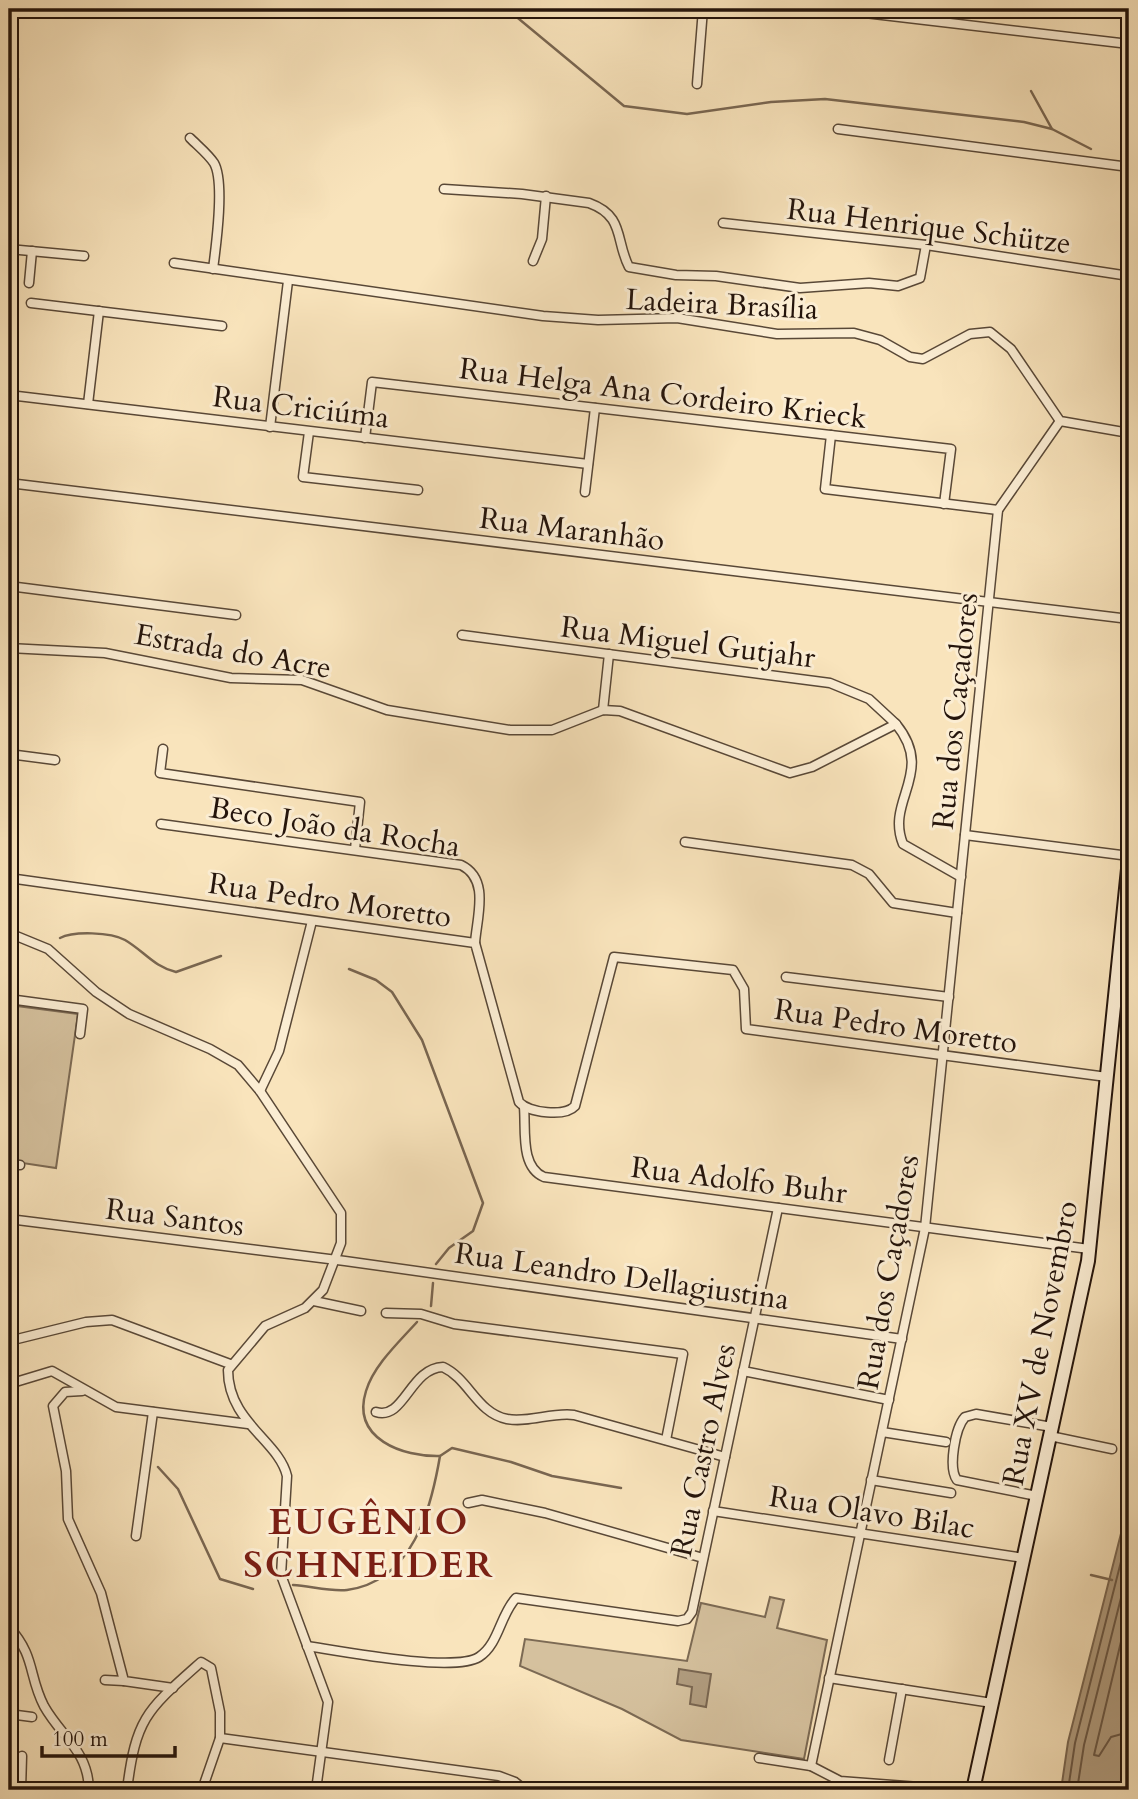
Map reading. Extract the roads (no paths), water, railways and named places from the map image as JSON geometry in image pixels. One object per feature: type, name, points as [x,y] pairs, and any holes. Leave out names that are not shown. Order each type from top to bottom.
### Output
[{"type":"main road","name":"Rua XV de Novembro","points":[[973,1790],[1089,1249],[1129,857]]},
{"type":"street","points":[[697,84],[703,9]]},
{"type":"street","points":[[831,9],[1129,44]]},
{"type":"street","points":[[838,129],[1129,167]]},
{"type":"street","points":[[190,138],[211,159],[217,170],[218,223],[214,269]]},
{"type":"street","points":[[444,189],[546,196],[599,206],[617,227],[629,267],[655,273],[716,276],[789,287],[869,283],[898,286],[920,278],[926,245]]},
{"type":"street","points":[[533,261],[542,239],[546,196]]},
{"type":"street","name":"Rua Henrique Schütze","points":[[723,223],[926,245],[1129,276]]},
{"type":"street","points":[[9,248],[84,256]]},
{"type":"street","points":[[29,283],[32,251]]},
{"type":"street","name":"Ladeira Brasília","points":[[174,263],[567,318],[677,318],[777,334],[855,333],[880,340],[910,357],[923,359],[970,334],[990,332],[1011,349],[1060,421]]},
{"type":"street","points":[[270,427],[288,281]]},
{"type":"street","points":[[31,303],[222,326]]},
{"type":"street","points":[[89,404],[99,311]]},
{"type":"street","name":"Rua Helga Ana Cordeiro Krieck","points":[[365,438],[372,382],[951,449],[944,504]]},
{"type":"street","name":"Rua Criciúma","points":[[9,396],[588,464]]},
{"type":"street","points":[[585,492],[596,408]]},
{"type":"street","points":[[1060,421],[1129,433]]},
{"type":"street","name":"Rua dos Caçadores","points":[[811,1766],[925,1228],[998,510],[1060,421]]},
{"type":"street","points":[[309,432],[303,477],[418,490]]},
{"type":"street","points":[[831,435],[825,489],[998,510]]},
{"type":"street","name":"Rua Maranhão","points":[[9,483],[1129,619]]},
{"type":"street","points":[[9,586],[236,615]]},
{"type":"street","name":"Rua Miguel Gutjahr","points":[[462,635],[837,685],[869,699],[896,724]]},
{"type":"street","name":"Estrada do Acre","points":[[9,648],[105,653],[231,678],[302,680],[387,710],[510,730],[552,730],[603,710]]},
{"type":"street","points":[[609,654],[603,710],[629,714],[790,773],[812,767],[896,724],[912,752],[911,776],[901,816],[903,844],[961,877]]},
{"type":"street","points":[[163,749],[160,773],[360,802],[355,849]]},
{"type":"street","points":[[9,754],[55,760]]},
{"type":"street","name":"Beco João da Rocha","points":[[161,824],[453,863],[469,869],[480,886],[475,943]]},
{"type":"street","points":[[965,835],[1129,857]]},
{"type":"street","points":[[685,842],[852,865],[869,874],[893,903],[957,913]]},
{"type":"street","name":"Rua Pedro Moretto","points":[[9,878],[475,943],[519,1102],[524,1107],[563,1112],[575,1106],[614,957],[733,970],[744,989],[746,1029],[1107,1077]]},
{"type":"street","points":[[260,1091],[279,1051],[312,921]]},
{"type":"street","points":[[9,933],[48,949],[96,992],[129,1014],[238,1065],[260,1091],[341,1213],[342,1233],[337,1259],[314,1301],[265,1326],[230,1364],[230,1387],[248,1424],[285,1470],[281,1575],[328,1702],[316,1790]]},
{"type":"street","points":[[786,977],[949,997]]},
{"type":"street","points":[[9,999],[83,1009],[80,1034]]},
{"type":"street","name":"Rua Adolfo Buhr","points":[[524,1107],[528,1163],[536,1174],[544,1177],[1089,1249]]},
{"type":"street","points":[[9,1164],[20,1166]]},
{"type":"street","name":"Rua Castro Alves","points":[[307,1646],[431,1662],[470,1661],[487,1649],[516,1598],[678,1621],[687,1619],[692,1612],[778,1208]]},
{"type":"street","name":"Rua Santos","points":[[9,1219],[337,1259]]},
{"type":"street","name":"Rua Leandro Dellagiustina","points":[[337,1259],[902,1339]]},
{"type":"street","points":[[314,1301],[361,1311]]},
{"type":"street","points":[[386,1313],[421,1314],[454,1324],[683,1354],[666,1440]]},
{"type":"street","points":[[9,1341],[86,1322],[112,1321],[230,1364]]},
{"type":"street","points":[[376,1412],[383,1415],[391,1412],[420,1376],[428,1370],[443,1367],[457,1376],[481,1404],[506,1419],[563,1414],[725,1457]]},
{"type":"street","points":[[9,1384],[52,1371],[82,1391],[116,1407],[248,1424]]},
{"type":"street","points":[[743,1371],[889,1400]]},
{"type":"street","points":[[82,1391],[72,1391],[59,1396],[53,1406],[66,1471],[68,1519],[101,1593],[124,1681]]},
{"type":"street","points":[[136,1536],[152,1412]]},
{"type":"street","points":[[1037,1496],[957,1480],[953,1473],[959,1427],[965,1417],[976,1414],[1112,1449]]},
{"type":"street","points":[[882,1432],[946,1442]]},
{"type":"street","points":[[872,1480],[951,1493]]},
{"type":"street","points":[[468,1503],[482,1500],[545,1513],[703,1558]]},
{"type":"street","name":"Rua Olavo Bilac","points":[[713,1511],[1024,1558]]},
{"type":"street","points":[[9,1627],[29,1655],[45,1707],[85,1762],[89,1790]]},
{"type":"street","points":[[127,1790],[137,1732],[150,1711],[201,1662],[207,1663],[220,1712],[220,1738],[202,1790]]},
{"type":"street","points":[[829,1678],[992,1703]]},
{"type":"street","points":[[105,1680],[173,1688]]},
{"type":"street","points":[[890,1760],[902,1689]]},
{"type":"street","points":[[9,1714],[32,1717]]},
{"type":"street","points":[[220,1738],[499,1776],[515,1782],[525,1790]]},
{"type":"street","points":[[20,1790],[22,1756]]},
{"type":"street","points":[[759,1758],[811,1766],[840,1781],[959,1790]]},
{"type":"street","points":[[840,1781],[844,1790]]},
{"type":"water","points":[[1129,1502],[1129,1744],[1119,1790],[1061,1790],[1068,1742]]},
{"type":"water","points":[[679,1669],[711,1674],[706,1707],[690,1704],[692,1687],[677,1684]]},
{"type":"waterway","points":[[507,9],[624,106],[687,114],[771,102],[825,99],[1024,122],[1052,129]]},
{"type":"waterway","points":[[9,60],[18,79]]},
{"type":"waterway","points":[[1031,91],[1052,129],[1091,149]]},
{"type":"waterway","points":[[60,938],[83,933],[119,937],[161,966],[176,972],[221,956]]},
{"type":"waterway","points":[[349,969],[376,980],[392,992],[422,1040],[483,1203],[473,1231],[449,1248],[436,1264]]},
{"type":"waterway","points":[[431,1306],[433,1283]]},
{"type":"waterway","points":[[417,1322],[375,1372],[366,1391],[363,1408],[366,1422],[373,1433],[384,1442],[411,1453],[440,1456]]},
{"type":"waterway","points":[[293,1585],[347,1590],[370,1584],[388,1573],[403,1558],[415,1540],[431,1498],[440,1456],[452,1448],[511,1462],[552,1476],[621,1488]]},
{"type":"waterway","points":[[158,1467],[178,1489],[220,1579],[253,1589]]},
{"type":"waterway","points":[[1091,1575],[1112,1580]]},
{"type":"district","name":"EUGÊNIO SCHNEIDER","points":[[369,1542]]}]
